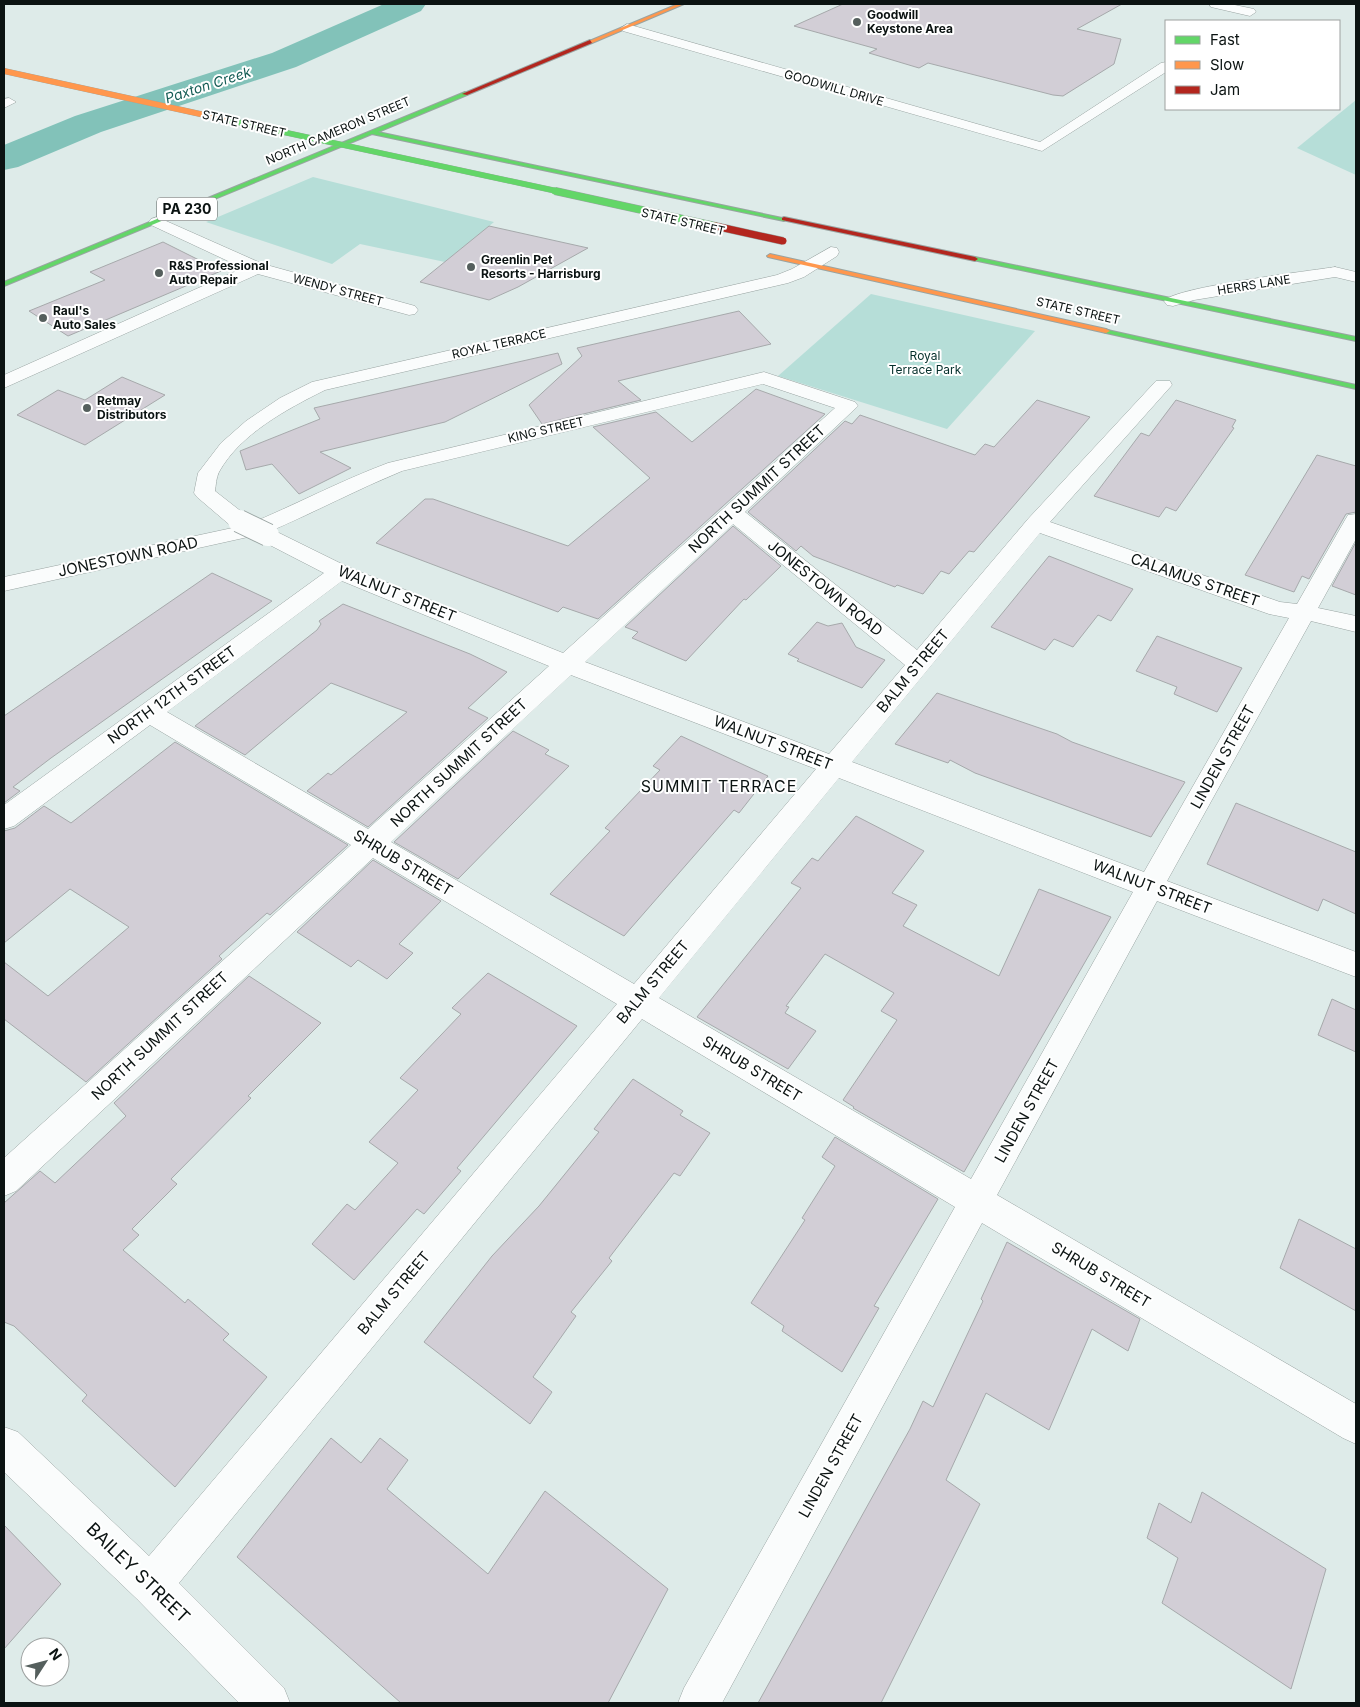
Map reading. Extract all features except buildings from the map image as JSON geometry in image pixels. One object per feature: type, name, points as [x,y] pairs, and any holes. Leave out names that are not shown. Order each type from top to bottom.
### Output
[{"type":"main road","name":"NORTH CAMERON STREET","points":[[4,284],[682,4]]},
{"type":"main road","name":"STATE STREET","points":[[4,71],[787,242]]},
{"type":"main road","name":"STATE STREET","points":[[370,132],[1356,339]]},
{"type":"main road","name":"STATE STREET","points":[[295,150],[334,158]]},
{"type":"main road","name":"STATE STREET","points":[[765,255],[825,255],[1356,387]]},
{"type":"street","points":[[1215,4],[1250,12]]},
{"type":"street","points":[[1238,20],[1261,4]]},
{"type":"street","name":"GOODWILL DRIVE","points":[[627,28],[1042,147],[1165,67]]},
{"type":"street","name":"WENDY STREET","points":[[157,222],[257,268],[409,310]]},
{"type":"street","name":"ROYAL TERRACE","points":[[204,493],[208,473],[228,446],[253,425],[287,402],[319,386],[782,279],[825,255]]},
{"type":"street","points":[[4,382],[257,268]]},
{"type":"street","name":"HERRS LANE","points":[[1173,301],[1191,295],[1335,272],[1356,277]]},
{"type":"street","name":"KING STREET","points":[[253,529],[304,509],[349,485],[395,467],[764,378],[848,406]]},
{"type":"street","name":"BALM STREET","points":[[151,1585],[1036,524],[1162,385]]},
{"type":"street","name":"NORTH SUMMIT STREET","points":[[4,1180],[848,406]]},
{"type":"street","name":"WALNUT STREET","points":[[204,493],[253,529],[340,572],[567,664],[833,767],[1356,965]]},
{"type":"street","name":"JONESTOWN ROAD","points":[[732,512],[919,664]]},
{"type":"street","name":"LINDEN STREET","points":[[699,1703],[978,1202],[1150,887],[1356,520]]},
{"type":"street","name":"CALAMUS STREET","points":[[1036,524],[1277,608],[1305,612],[1356,624]]},
{"type":"street","name":"JONESTOWN ROAD","points":[[4,584],[253,529]]},
{"type":"street","name":"NORTH 12TH STREET","points":[[4,819],[340,572]]},
{"type":"street","name":"SHRUB STREET","points":[[148,712],[1356,1426]]},
{"type":"street","name":"BAILEY STREET","points":[[4,1446],[151,1585],[269,1703]]},
{"type":"green space","points":[[1356,100],[1356,175],[1297,148]]},
{"type":"green space","points":[[313,177],[494,222],[445,262],[360,244],[332,264],[206,222]]},
{"type":"green space","name":"Royal Terrace Park","points":[[871,294],[1035,331],[947,429],[778,376]]},
{"type":"waterway","name":"Paxton Creek","points":[[4,159],[88,124],[284,60],[410,4]]},
{"type":"traffic: fast","points":[[4,284],[465,94]]},
{"type":"traffic: fast","points":[[223,119],[715,226]]},
{"type":"traffic: fast","points":[[370,132],[784,219]]},
{"type":"traffic: fast","points":[[975,259],[1356,339]]},
{"type":"traffic: fast","points":[[1106,331],[1356,387]]},
{"type":"traffic: slow","points":[[590,42],[682,4]]},
{"type":"traffic: slow","points":[[4,71],[223,119]]},
{"type":"traffic: slow","points":[[770,256],[1106,331]]},
{"type":"traffic: jam","points":[[465,94],[590,42]]},
{"type":"traffic: jam","points":[[784,219],[975,259]]},
{"type":"traffic: jam","points":[[715,226],[783,241]]},
{"type":"place","name":"Goodwill Keystone Area","points":[[857,22]]},
{"type":"place","name":"Greenlin Pet Resorts - Harrisburg","points":[[471,267]]},
{"type":"place","name":"R&S Professional Auto Repair","points":[[159,273]]},
{"type":"place","name":"Raul's Auto Sales","points":[[43,318]]},
{"type":"place","name":"Retmay Distributors","points":[[87,408]]},
{"type":"district","name":"SUMMIT TERRACE","points":[[719,786]]}]
